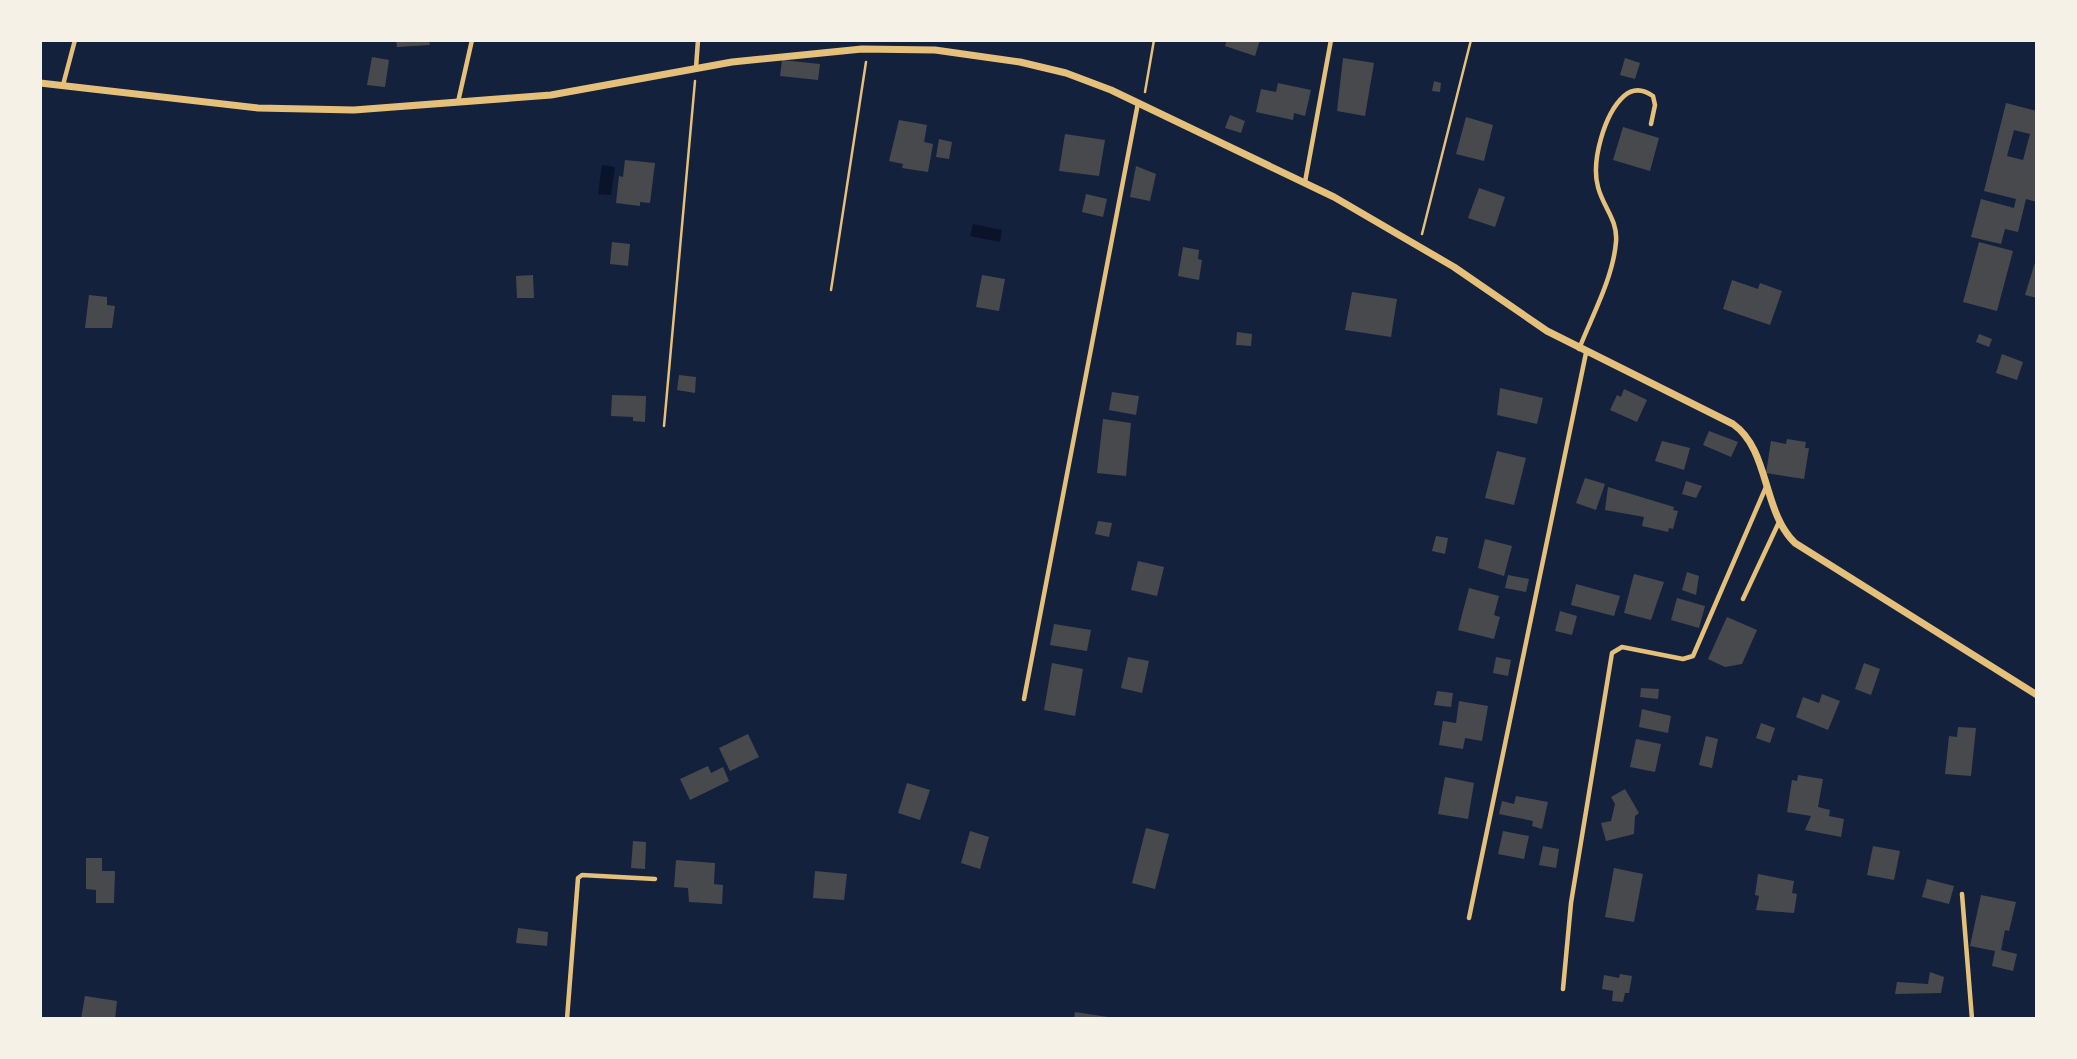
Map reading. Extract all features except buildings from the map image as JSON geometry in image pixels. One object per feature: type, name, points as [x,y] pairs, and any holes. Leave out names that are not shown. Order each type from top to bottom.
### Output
[{"type":"street","points":[[40,83],[287,110],[354,110],[568,93],[696,69],[868,49],[935,50],[1020,62],[1066,73],[1141,103],[1305,182],[1419,246],[1538,326],[1583,351],[1737,426],[1752,448],[1779,522],[1795,542],[1829,566],[2037,695]]},
{"type":"lane","points":[[63,86],[75,40]]},
{"type":"lane","points":[[458,103],[472,40]]},
{"type":"lane","points":[[696,69],[698,40]]},
{"type":"lane","points":[[853,50],[855,40]]},
{"type":"lane","points":[[1305,182],[1331,40]]},
{"type":"lane","points":[[1469,918],[1583,351],[1616,244],[1613,218],[1600,193],[1596,174],[1604,136],[1612,111],[1622,98],[1632,91],[1642,90],[1653,96],[1656,104],[1651,124]]},
{"type":"lane","points":[[1024,699],[1141,103]]},
{"type":"lane","points":[[1563,989],[1571,903],[1612,653],[1622,647],[1683,659],[1693,656],[1766,487]]},
{"type":"lane","points":[[1743,598],[1779,522]]},
{"type":"lane","points":[[567,1019],[578,878],[582,875],[655,878]]},
{"type":"lane","points":[[1962,894],[1972,1019]]},
{"type":"path","points":[[1141,103],[1154,40]]},
{"type":"path","points":[[1419,246],[1471,40]]},
{"type":"path","points":[[831,290],[868,49]]},
{"type":"path","points":[[664,426],[696,69]]},
{"type":"water","points":[[602,165],[615,167],[611,195],[598,194]]},
{"type":"water","points":[[973,224],[1002,230],[1000,242],[970,236]]}]
